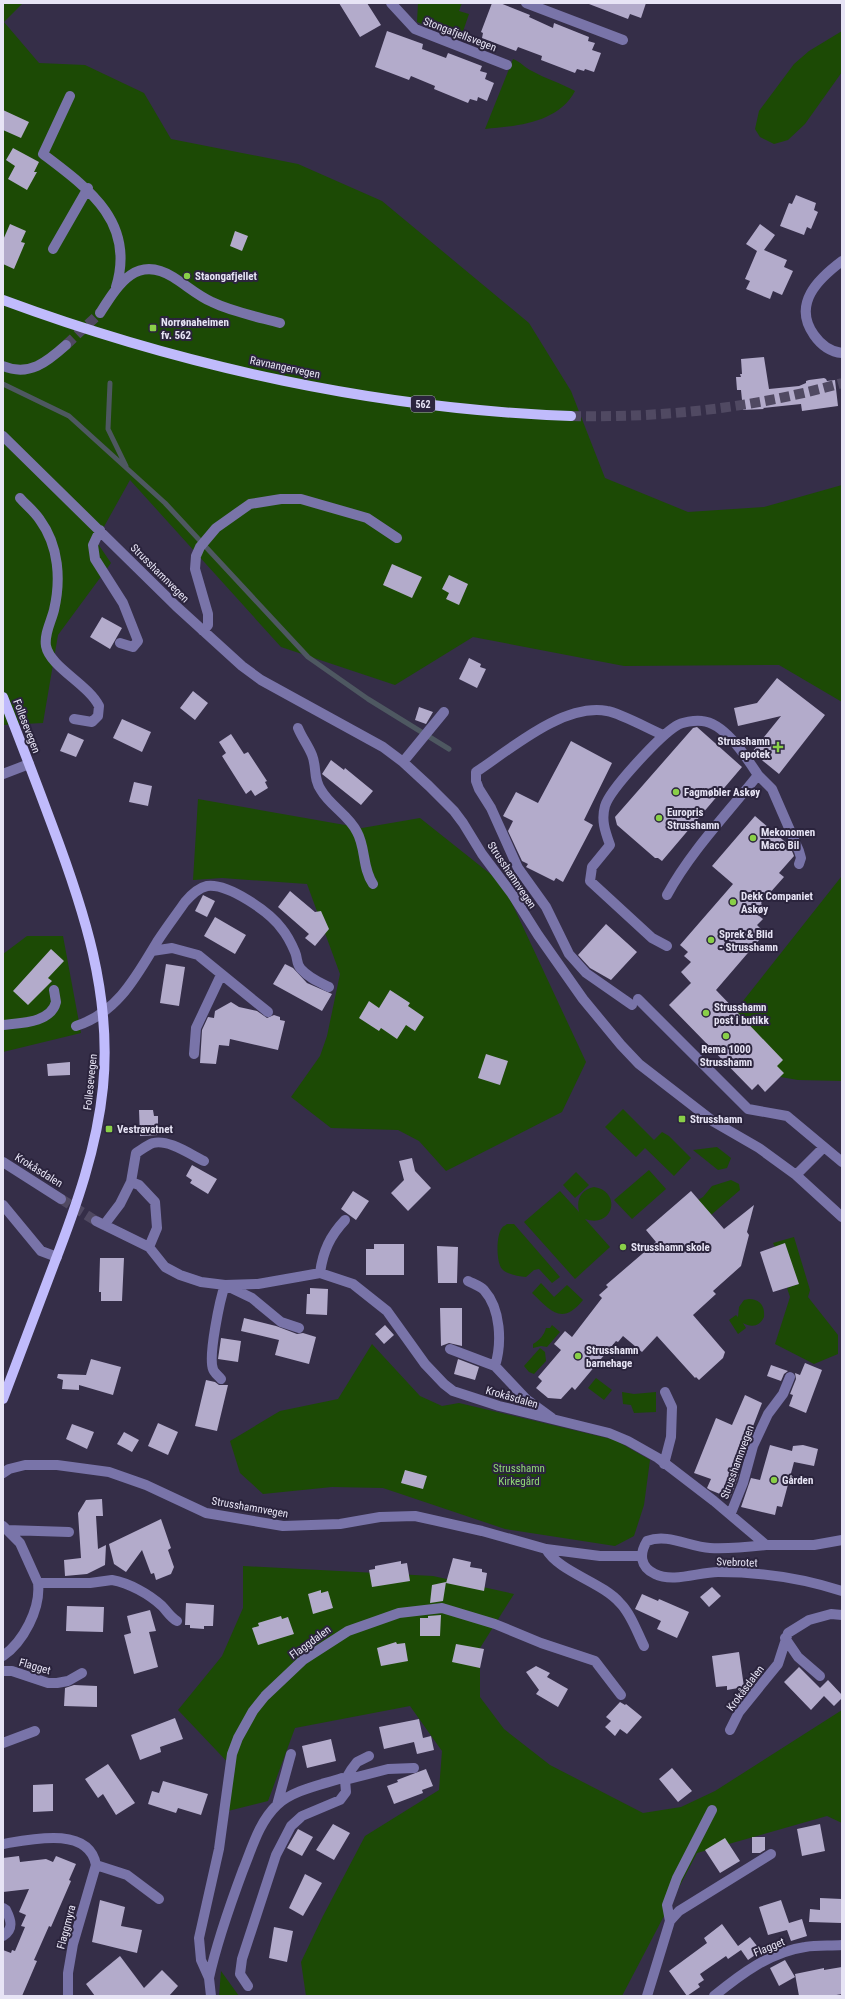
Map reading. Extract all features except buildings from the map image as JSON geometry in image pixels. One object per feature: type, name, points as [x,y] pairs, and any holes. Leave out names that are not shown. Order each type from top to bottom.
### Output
[{"type":"main road","name":"Ravnangervegen","points":[[3,300],[122,339],[175,354],[276,378],[414,403],[502,413],[571,416]]},
{"type":"main road","name":"Follesevegen","points":[[3,698],[71,875],[86,921],[98,968],[104,1016],[105,1064],[103,1088],[95,1136],[80,1194],[3,1399]]},
{"type":"street","name":"Stongafjellsvegen","points":[[391,3],[415,29],[507,65]]},
{"type":"street","points":[[526,3],[623,40]]},
{"type":"street","points":[[70,96],[43,154],[88,188],[109,216],[117,232],[120,268],[116,287]]},
{"type":"street","points":[[53,249],[88,188]]},
{"type":"street","points":[[842,261],[823,276],[814,287],[808,298],[805,309],[807,322],[818,341],[827,348],[842,353]]},
{"type":"street","points":[[100,313],[116,287],[128,275],[136,271],[154,270],[172,276],[212,303],[280,323]]},
{"type":"street","points":[[3,366],[27,370],[50,360],[66,345]]},
{"type":"street","name":"Strusshamnvegen","points":[[3,436],[203,631],[242,666],[261,680],[406,758],[454,811],[482,854],[505,882],[538,936],[583,999],[621,1045],[639,1064],[714,1122],[759,1148],[796,1175],[842,1217]]},
{"type":"street","points":[[20,498],[40,519],[49,535],[55,554],[58,576],[54,610],[47,633],[46,645],[49,654],[55,662],[88,690],[100,706],[98,716],[92,722],[74,719]]},
{"type":"street","name":"Strusshamnvegen","points":[[203,631],[208,625],[208,614],[195,569],[196,556],[200,547],[216,528],[250,504],[281,499],[301,499],[367,518],[397,538]]},
{"type":"street","points":[[100,530],[93,546],[95,559],[113,585],[130,616],[138,642],[133,647],[120,643]]},
{"type":"street","name":"Strusshamnvegen","points":[[663,735],[607,711],[581,711],[548,724],[476,772],[475,775],[479,789],[491,808],[518,868],[546,907],[569,954],[586,973],[635,1002],[748,1109],[787,1116],[842,1162]]},
{"type":"street","points":[[406,758],[444,712]]},
{"type":"street","points":[[667,946],[652,938],[590,881],[592,867],[610,845],[603,820],[606,805],[614,790],[663,735],[677,725],[695,720],[704,721],[715,725],[732,739],[758,775],[772,789],[799,851],[801,858],[799,864]]},
{"type":"street","points":[[298,728],[302,739],[312,755],[316,782],[321,792],[352,823],[357,831],[361,841],[366,869],[373,884]]},
{"type":"street","name":"Follesevegen","points":[[3,774],[29,764]]},
{"type":"street","points":[[667,895],[675,880],[696,850],[758,775]]},
{"type":"street","points":[[76,1026],[95,1019],[108,1010],[133,982],[185,902],[194,892],[202,888],[214,886],[224,888],[262,910],[282,928],[296,953],[298,964],[301,969],[313,979],[329,987]]},
{"type":"street","points":[[152,951],[162,948],[182,950],[198,955],[251,996],[268,1012]]},
{"type":"street","points":[[194,1054],[196,1028],[221,974]]},
{"type":"street","points":[[3,1025],[33,1021],[50,1011],[56,1002],[54,990]]},
{"type":"street","name":"Krokåsdalen","points":[[204,1161],[168,1144],[153,1143],[136,1153],[131,1182],[120,1204],[100,1223],[149,1247],[165,1267],[180,1275],[201,1282],[225,1285],[258,1284],[320,1273],[353,1284],[388,1311],[425,1364],[444,1384],[453,1391],[532,1416],[552,1418],[608,1433],[628,1441],[664,1464]]},
{"type":"street","points":[[796,1175],[824,1147]]},
{"type":"street","name":"Krokåsdalen","points":[[3,1162],[61,1199]]},
{"type":"street","points":[[131,1182],[139,1185],[155,1202],[157,1228],[149,1247]]},
{"type":"street","points":[[3,1205],[41,1251],[57,1257]]},
{"type":"street","points":[[320,1273],[327,1244],[334,1232],[345,1220]]},
{"type":"street","points":[[468,1281],[479,1286],[484,1291],[496,1314],[499,1330],[495,1366]]},
{"type":"street","points":[[221,1379],[213,1370],[212,1354],[225,1285]]},
{"type":"street","name":"Krokåsdalen","points":[[225,1285],[252,1298],[281,1322],[299,1328]]},
{"type":"street","points":[[450,1349],[495,1366],[526,1399],[552,1418]]},
{"type":"street","name":"Strusshamnvegen","points":[[731,1513],[743,1483],[753,1446],[768,1414],[783,1394],[790,1377]]},
{"type":"street","points":[[664,1464],[671,1437],[672,1408],[665,1392]]},
{"type":"street","name":"Strusshamnvegen","points":[[664,1464],[731,1513],[766,1546]]},
{"type":"street","name":"Strusshamnvegen","points":[[3,1473],[9,1469],[25,1465],[57,1465],[92,1469],[124,1476],[206,1513],[283,1526],[340,1524],[380,1517],[416,1516],[482,1531],[546,1549],[600,1556],[641,1556]]},
{"type":"street","points":[[5,1528],[69,1532]]},
{"type":"street","points":[[3,1656],[15,1646],[28,1624],[37,1601],[38,1583],[20,1543],[5,1528]]},
{"type":"street","points":[[641,1556],[647,1541],[661,1537],[688,1545],[710,1548],[814,1545],[842,1540]]},
{"type":"street","points":[[546,1549],[551,1558],[596,1585],[620,1602],[644,1646]]},
{"type":"street","name":"Svebrotet","points":[[641,1556],[643,1563],[649,1570],[655,1575],[665,1577],[718,1572],[780,1576],[803,1579],[842,1590]]},
{"type":"street","points":[[38,1583],[63,1584],[112,1580],[119,1581],[142,1592],[161,1606],[172,1618],[177,1621]]},
{"type":"street","name":"Flaggdalen","points":[[209,1978],[201,1960],[199,1938],[219,1849],[232,1754],[245,1724],[265,1696],[303,1660],[348,1631],[399,1613],[442,1608],[503,1627],[595,1662],[621,1695]]},
{"type":"street","points":[[820,1676],[798,1657],[785,1638],[788,1634],[809,1620],[831,1614],[842,1615]]},
{"type":"street","name":"Krokåsdalen","points":[[730,1730],[739,1712],[778,1664],[785,1638]]},
{"type":"street","name":"Flagget","points":[[3,1671],[12,1671],[48,1683],[57,1684],[82,1673]]},
{"type":"street","points":[[3,1743],[35,1731]]},
{"type":"street","name":"Flaggdalen","points":[[277,1805],[291,1754]]},
{"type":"street","points":[[248,1986],[240,1974],[242,1958],[276,1855],[291,1826],[302,1816],[340,1800],[346,1792],[345,1780],[357,1762],[369,1756]]},
{"type":"street","name":"Flaggdalen","points":[[211,1996],[209,1978],[213,1956],[254,1842],[264,1820],[277,1805],[292,1795],[342,1778],[345,1780],[388,1769],[414,1768]]},
{"type":"street","points":[[670,1921],[667,1904],[677,1878],[712,1810]]},
{"type":"street","points":[[3,1844],[67,1838],[80,1842],[94,1856],[96,1865],[127,1874],[158,1898]]},
{"type":"street","points":[[647,1996],[670,1921],[679,1911],[771,1854]]},
{"type":"street","name":"Flaggmyra","points":[[68,1996],[68,1973],[73,1944],[96,1865]]},
{"type":"street","points":[[3,1908],[6,1910],[11,1924],[8,1932],[3,1936]]},
{"type":"street","name":"Flagget","points":[[714,1996],[752,1967],[781,1954],[804,1947],[842,1945]]},
{"type":"green space","points":[[3,3],[23,3],[4,22],[39,63],[85,65],[144,93],[171,139],[298,164],[382,201],[529,323],[571,391],[605,478],[688,512],[764,507],[842,485],[842,702],[779,665],[624,666],[473,637],[395,685],[281,647],[130,480],[96,541],[111,563],[58,635],[43,723],[3,725]]},
{"type":"green space","points":[[418,3],[462,3],[459,11],[469,14],[460,40],[417,22]]},
{"type":"green space","points":[[842,31],[842,72],[805,124],[788,140],[774,144],[760,137],[755,129],[759,111],[794,64],[809,51]]},
{"type":"green space","points":[[513,59],[537,74],[575,91],[568,102],[558,110],[536,121],[485,129]]},
{"type":"green space","points":[[198,799],[362,828],[420,818],[503,884],[586,1062],[562,1112],[446,1171],[419,1141],[398,1130],[331,1128],[291,1097],[320,1056],[327,1036],[340,974],[307,884],[222,878],[193,880]]},
{"type":"green space","points":[[842,865],[842,1081],[798,1080],[747,1071],[728,1020],[841,877]]},
{"type":"green space","points":[[27,936],[63,936],[81,1033],[3,1052],[3,954]]},
{"type":"green space","points":[[623,1109],[654,1140],[662,1132],[669,1136],[691,1158],[674,1176],[645,1148],[636,1157],[605,1127]]},
{"type":"green space","points":[[717,1147],[731,1158],[727,1168],[718,1170],[693,1150]]},
{"type":"green space","points":[[649,1170],[666,1189],[632,1219],[614,1200]]},
{"type":"green space","points":[[576,1172],[589,1185],[575,1198],[563,1185]]},
{"type":"green space","points":[[731,1180],[739,1184],[740,1190],[711,1215],[698,1200],[703,1197],[712,1186]]},
{"type":"green space","points":[[594,1187],[603,1190],[608,1195],[611,1202],[611,1208],[603,1219],[595,1221],[585,1219],[610,1247],[575,1279],[524,1222],[560,1191],[579,1212],[578,1203],[580,1196],[586,1190]]},
{"type":"green space","points":[[507,1224],[514,1224],[560,1277],[552,1283],[539,1269],[534,1270],[526,1277],[510,1274],[502,1269],[498,1255],[498,1242],[502,1227]]},
{"type":"green space","points":[[794,1237],[810,1290],[808,1297],[838,1335],[838,1354],[814,1364],[775,1344],[790,1297],[787,1288],[798,1284],[785,1244],[775,1247],[773,1243]]},
{"type":"green space","points":[[541,1283],[554,1297],[567,1285],[583,1300],[576,1308],[569,1312],[563,1314],[557,1313],[551,1310],[532,1293]]},
{"type":"green space","points":[[744,1300],[756,1300],[763,1306],[764,1317],[758,1324],[753,1326],[743,1323],[746,1328],[738,1334],[729,1320],[736,1315],[738,1317],[739,1307]]},
{"type":"green space","points":[[552,1325],[560,1332],[547,1347],[541,1346],[533,1348],[533,1344],[538,1341],[546,1328],[550,1328]]},
{"type":"green space","name":"Strusshamn Kirkegård","points":[[372,1344],[420,1396],[442,1406],[459,1403],[615,1440],[650,1460],[644,1505],[634,1536],[615,1546],[505,1529],[383,1488],[332,1487],[263,1494],[240,1473],[230,1441],[280,1411],[338,1399]]},
{"type":"green space","points":[[540,1348],[545,1352],[546,1361],[534,1374],[529,1372],[524,1366]]},
{"type":"green space","points":[[596,1378],[612,1390],[604,1400],[588,1388]]},
{"type":"green space","points":[[622,1392],[634,1394],[656,1392],[656,1412],[634,1413],[631,1405],[623,1404]]},
{"type":"green space","points":[[243,1566],[433,1576],[514,1594],[480,1648],[480,1697],[504,1729],[550,1765],[643,1813],[681,1807],[715,1791],[842,1710],[842,1823],[827,1816],[697,1853],[622,1996],[306,1996],[301,1962],[323,1916],[365,1836],[439,1790],[442,1751],[410,1706],[295,1728],[268,1801],[224,1812],[235,1770],[178,1710],[222,1656],[243,1608]]},
{"type":"green space","points":[[221,1971],[239,1996],[219,1996]]},
{"type":"waterway","points":[[110,383],[108,429],[126,466]]},
{"type":"waterway","points":[[3,384],[69,416],[165,503],[308,657],[368,699],[449,749]]},
{"type":"tunnel","points":[[66,345],[100,313]]},
{"type":"tunnel","points":[[571,416],[640,415],[708,410],[775,399],[842,383]]},
{"type":"tunnel","points":[[61,1199],[96,1221]]},
{"type":"place","name":"Staongafjellet","points":[[187,276]]},
{"type":"place","name":"Norrønaheimen fv. 562","points":[[153,328]]},
{"type":"place","name":"Strusshamn apotek","points":[[778,747]]},
{"type":"place","name":"Fagmøbler Askøy","points":[[676,792]]},
{"type":"place","name":"Europris Strusshamn","points":[[659,818]]},
{"type":"place","name":"Mekonomen Maco Bil","points":[[753,838]]},
{"type":"place","name":"Dekk Companiet Askøy","points":[[733,902]]},
{"type":"place","name":"Sprek & Blid - Strusshamn","points":[[711,940]]},
{"type":"place","name":"Strusshamn post i butikk","points":[[706,1013]]},
{"type":"place","name":"Rema 1000 Strusshamn","points":[[726,1036]]},
{"type":"place","name":"Strusshamn","points":[[682,1119]]},
{"type":"place","name":"Vestravatnet","points":[[109,1129]]},
{"type":"place","name":"Strusshamn skole","points":[[623,1247]]},
{"type":"place","name":"Strusshamn barnehage","points":[[578,1356]]},
{"type":"place","name":"Gården","points":[[774,1480]]}]
